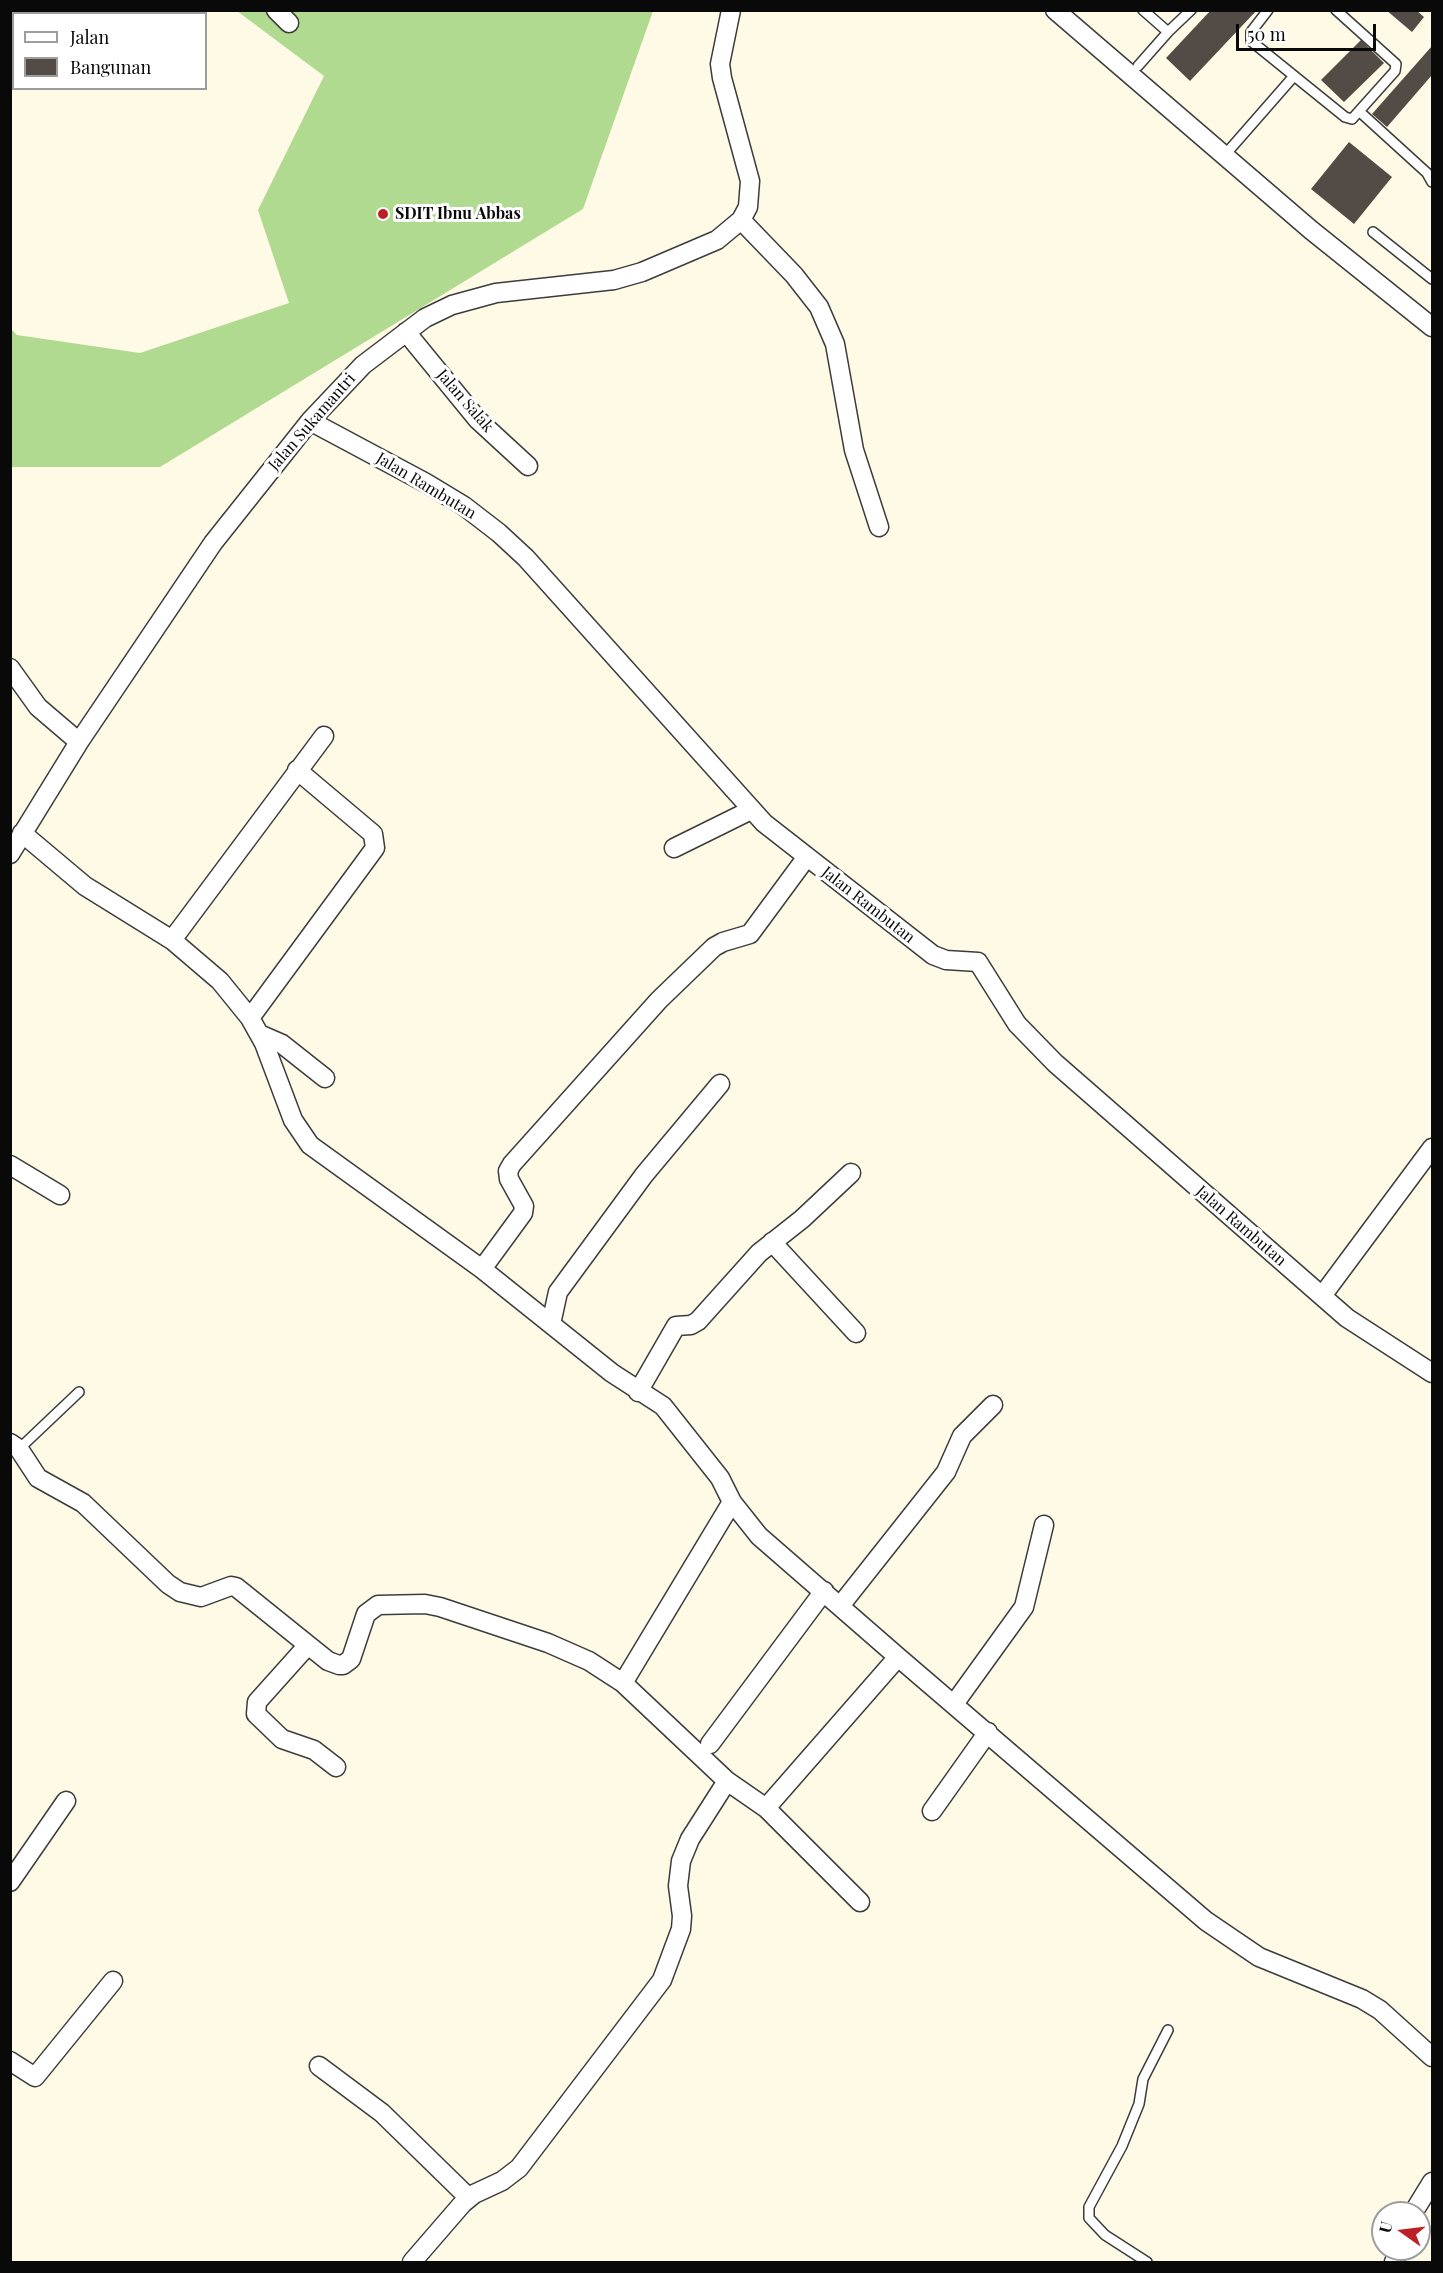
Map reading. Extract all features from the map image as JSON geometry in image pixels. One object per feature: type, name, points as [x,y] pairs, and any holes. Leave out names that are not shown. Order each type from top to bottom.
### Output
[{"type":"street","points":[[731,10],[720,64],[750,181],[748,207],[741,220],[794,275],[819,307],[835,344],[854,450],[879,527]]},
{"type":"street","points":[[1055,10],[1311,231],[1432,327]]},
{"type":"street","name":"Jalan Sukamantri","points":[[10,854],[78,741],[213,543],[310,421],[355,372],[425,318],[473,297],[614,280],[642,272],[717,240],[741,220]]},
{"type":"street","name":"Jalan Salak","points":[[406,332],[478,420],[528,466]]},
{"type":"street","name":"Jalan Rambutan","points":[[310,421],[426,483],[464,506],[499,533],[534,567],[751,810],[806,858],[933,955],[946,960],[978,962],[1004,1006],[1033,1043],[1322,1296],[1357,1324],[1432,1373]]},
{"type":"street","points":[[10,668],[38,707],[78,741]]},
{"type":"street","points":[[172,940],[324,736]]},
{"type":"street","points":[[254,1026],[375,849],[373,834],[297,770]]},
{"type":"street","points":[[674,848],[751,810]]},
{"type":"street","points":[[22,833],[85,886],[172,940],[220,981],[254,1026],[279,1077],[293,1120],[310,1145],[482,1269],[638,1392],[671,1414],[720,1478],[732,1502],[759,1536],[898,1657],[1197,1914],[1234,1942],[1267,1960],[1362,1999],[1380,2010],[1432,2057]]},
{"type":"street","points":[[482,1269],[524,1213],[524,1206],[509,1179],[508,1171],[512,1164],[658,1000],[714,947],[750,934],[806,858]]},
{"type":"street","points":[[254,1026],[282,1044],[325,1078]]},
{"type":"street","points":[[551,1324],[558,1292],[644,1175],[720,1084]]},
{"type":"street","points":[[1322,1296],[1432,1148]]},
{"type":"street","points":[[10,1165],[60,1195]]},
{"type":"street","points":[[638,1392],[676,1326],[692,1325],[698,1321],[772,1242],[802,1219],[851,1173]]},
{"type":"street","points":[[772,1242],[856,1333]]},
{"type":"street","points":[[840,1606],[946,1472],[962,1436],[993,1405]]},
{"type":"street","points":[[15,1446],[38,1478],[83,1503],[174,1589],[201,1597],[234,1587],[328,1661],[343,1665],[351,1659],[369,1610],[378,1605],[425,1604],[548,1642],[589,1661],[623,1683],[727,1781],[766,1808],[860,1902]]},
{"type":"street","points":[[623,1683],[732,1502]]},
{"type":"street","points":[[954,1704],[1024,1607],[1044,1525]]},
{"type":"street","points":[[710,1744],[824,1591]]},
{"type":"street","points":[[308,1645],[257,1702],[256,1714],[282,1739],[314,1750],[336,1767]]},
{"type":"street","points":[[766,1808],[898,1657]]},
{"type":"street","points":[[932,1811],[988,1732]]},
{"type":"street","points":[[412,2262],[449,2216],[469,2198],[502,2181],[519,2168],[662,1980],[681,1929],[682,1916],[678,1886],[681,1861],[690,1839],[727,1781]]},
{"type":"street","points":[[10,1882],[66,1801]]},
{"type":"street","points":[[10,2061],[34,2077],[112,1981]]},
{"type":"street","points":[[319,2066],[382,2113],[469,2198]]},
{"type":"street","points":[[1420,2201],[1432,2182]]},
{"type":"lane","points":[[1143,10],[1168,32]]},
{"type":"lane","points":[[1138,66],[1191,10]]},
{"type":"lane","points":[[1268,10],[1251,32],[1250,39],[1345,117],[1355,118],[1395,71],[1396,64],[1336,10]]},
{"type":"lane","points":[[1224,156],[1294,76]]},
{"type":"lane","points":[[1360,112],[1427,173],[1432,182]]},
{"type":"lane","points":[[1373,232],[1432,279]]},
{"type":"lane","points":[[15,1446],[79,1392]]},
{"type":"lane","points":[[1148,2262],[1105,2235],[1089,2218],[1089,2207],[1122,2146],[1139,2104],[1143,2079],[1168,2030]]},
{"type":"green space","points":[[237,11],[653,11],[583,209],[160,467],[11,467],[10,328],[17,335],[140,353],[289,303],[258,210],[324,76]]},
{"type":"building","points":[[1211,10],[1257,10],[1190,81],[1166,58]]},
{"type":"building","points":[[1386,10],[1416,10],[1424,17],[1412,32]]},
{"type":"building","points":[[1361,40],[1384,63],[1344,102],[1321,80]]},
{"type":"building","points":[[1432,46],[1432,75],[1387,127],[1372,114]]},
{"type":"building","points":[[1349,142],[1392,177],[1354,224],[1311,189]]},
{"type":"place","name":"SDIT Ibnu Abbas","points":[[383,214]]}]
